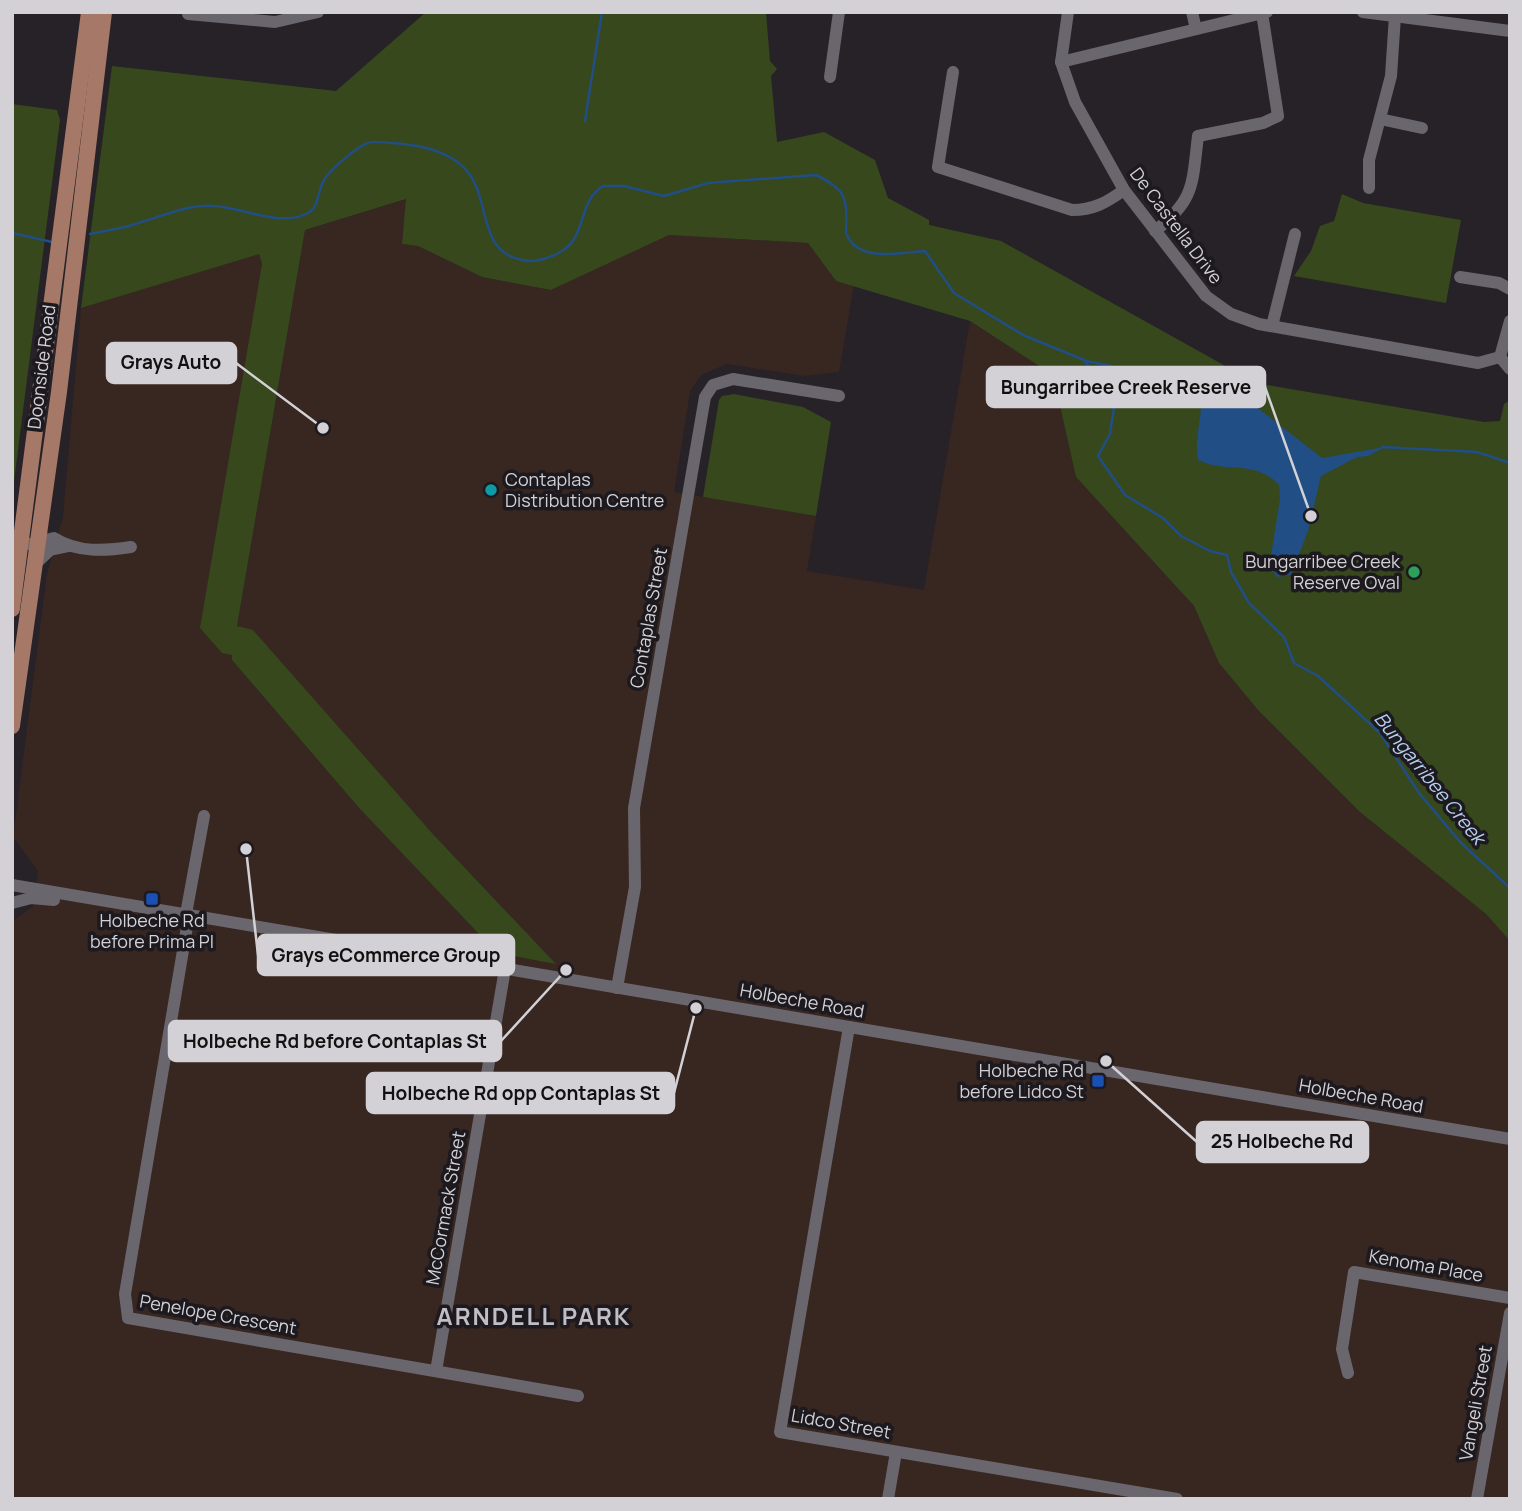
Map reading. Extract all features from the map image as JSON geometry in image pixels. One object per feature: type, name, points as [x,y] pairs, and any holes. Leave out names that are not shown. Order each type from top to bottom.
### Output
[{"type":"main road","name":"Doonside Road","points":[[12,726],[26,564],[89,12]]},
{"type":"main road","name":"Doonside Road","points":[[12,609],[36,542],[42,504],[59,392],[104,12]]},
{"type":"street","points":[[188,14],[275,23],[318,12]]},
{"type":"street","points":[[830,77],[839,12]]},
{"type":"street","name":"De Castella Drive","points":[[1068,12],[1061,62],[1075,102],[1124,190],[1211,300],[1240,318],[1272,326],[1478,363],[1500,357]]},
{"type":"street","points":[[1192,12],[1196,29]]},
{"type":"street","points":[[1363,12],[1510,31]]},
{"type":"street","points":[[1061,62],[1264,13],[1278,116],[1263,123],[1198,136],[1192,184],[1185,202],[1179,212],[1155,231]]},
{"type":"street","points":[[1369,188],[1369,160],[1391,76],[1395,16]]},
{"type":"street","points":[[953,72],[938,167],[1072,210],[1090,209],[1107,203],[1124,190]]},
{"type":"street","points":[[1380,119],[1422,128]]},
{"type":"street","points":[[1272,326],[1296,234]]},
{"type":"street","points":[[1460,277],[1501,284],[1510,289]]},
{"type":"street","points":[[1510,321],[1500,357],[1510,369]]},
{"type":"street","name":"Contaplas Street","points":[[617,988],[635,887],[634,807],[705,397],[713,385],[733,379],[839,396]]},
{"type":"street","points":[[42,504],[48,530],[55,538],[69,546],[97,551],[131,547]]},
{"type":"street","points":[[36,542],[55,538]]},
{"type":"street","points":[[26,564],[43,554],[69,546]]},
{"type":"street","points":[[187,915],[204,816]]},
{"type":"street","name":"Holbeche Road","points":[[12,885],[1510,1139]]},
{"type":"street","name":"Holbeche Road","points":[[12,903],[31,898],[65,902],[89,899]]},
{"type":"street","name":"Penelope Crescent","points":[[187,915],[125,1294],[128,1318],[578,1396]]},
{"type":"street","name":"McCormack Street","points":[[436,1371],[505,969]]},
{"type":"street","name":"Lidco Street","points":[[849,1027],[780,1432],[1177,1499]]},
{"type":"street","name":"Kenoma Place","points":[[1348,1373],[1342,1349],[1354,1272],[1510,1298]]},
{"type":"street","name":"Vangeli Street","points":[[1477,1499],[1510,1313]]},
{"type":"street","points":[[888,1499],[896,1452]]},
{"type":"shaded area","points":[[407,199],[402,244],[418,246],[482,277],[551,290],[669,235],[808,243],[836,281],[854,285],[839,372],[805,376],[727,364],[701,375],[690,392],[674,492],[816,516],[807,571],[924,590],[970,321],[1053,375],[1076,477],[1194,606],[1219,663],[1258,710],[1360,812],[1486,914],[1510,941],[1510,1499],[12,1499],[12,922],[33,906],[38,871],[13,837],[47,574],[63,517],[81,308],[259,253],[262,264],[232,660],[360,809],[497,953],[555,963],[237,626],[305,230]]},
{"type":"green space","points":[[426,12],[766,12],[770,61],[777,69],[771,76],[777,142],[824,132],[875,160],[888,198],[929,220],[929,225],[1001,241],[1256,383],[1484,422],[1500,421],[1504,404],[1510,400],[1510,941],[1486,914],[1360,812],[1258,710],[1219,663],[1194,606],[1076,477],[1053,375],[970,321],[836,281],[808,243],[669,235],[551,290],[482,277],[418,246],[402,244],[406,199],[305,230],[237,626],[253,630],[432,833],[556,964],[497,953],[360,809],[232,660],[232,655],[222,653],[200,628],[262,264],[259,254],[81,308],[112,66],[336,91]]},
{"type":"green space","points":[[12,104],[57,110],[60,120],[12,497]]},
{"type":"green space","points":[[1342,194],[1363,203],[1461,220],[1446,303],[1294,276],[1311,251],[1320,226],[1334,221]]},
{"type":"green space","points":[[734,394],[803,407],[831,422],[816,516],[703,497],[719,400],[722,396]]},
{"type":"water","points":[[1215,386],[1254,405],[1322,458],[1385,447],[1368,456],[1357,457],[1321,476],[1308,531],[1291,575],[1278,577],[1271,570],[1280,499],[1279,485],[1260,472],[1198,460],[1201,405],[1199,388]]},
{"type":"waterway","points":[[585,121],[602,12]]},
{"type":"waterway","name":"Bungarribee Creek","points":[[90,234],[204,206],[225,207],[273,218],[297,217],[312,210],[324,180],[333,170],[354,151],[373,142],[426,148],[461,165],[476,187],[492,237],[508,255],[527,261],[548,258],[570,244],[576,237],[589,202],[603,186],[624,186],[664,196],[708,183],[816,175],[827,180],[843,197],[846,233],[860,249],[880,254],[925,251],[954,293],[1023,335],[1084,360],[1115,401],[1110,434],[1098,456],[1125,495],[1163,518],[1181,536],[1210,551],[1227,555],[1231,572],[1249,603],[1284,637],[1294,663],[1318,676],[1380,733],[1419,793],[1461,843],[1510,888]]},
{"type":"waterway","name":"Bungarribee Creek","points":[[12,233],[52,242]]},
{"type":"waterway","points":[[1086,361],[1136,371],[1201,393]]},
{"type":"waterway","points":[[1382,447],[1477,452],[1510,463]]},
{"type":"place","name":"Grays Auto","points":[[323,428]]},
{"type":"place","name":"Contaplas Distribution Centre","points":[[491,490]]},
{"type":"place","name":"Bungarribee Creek Reserve","points":[[1311,516]]},
{"type":"place","name":"Bungarribee Creek Reserve Oval","points":[[1414,572]]},
{"type":"place","name":"Grays eCommerce Group","points":[[246,849]]},
{"type":"place","name":"Holbeche Rd before Prima Pl","points":[[152,899]]},
{"type":"place","name":"Holbeche Rd before Contaplas St","points":[[566,970]]},
{"type":"place","name":"Holbeche Rd opp Contaplas St","points":[[696,1008]]},
{"type":"place","name":"25 Holbeche Rd","points":[[1106,1061]]},
{"type":"place","name":"Holbeche Rd before Lidco St","points":[[1098,1081]]},
{"type":"district","name":"ARNDELL PARK","points":[[534,1317]]}]
